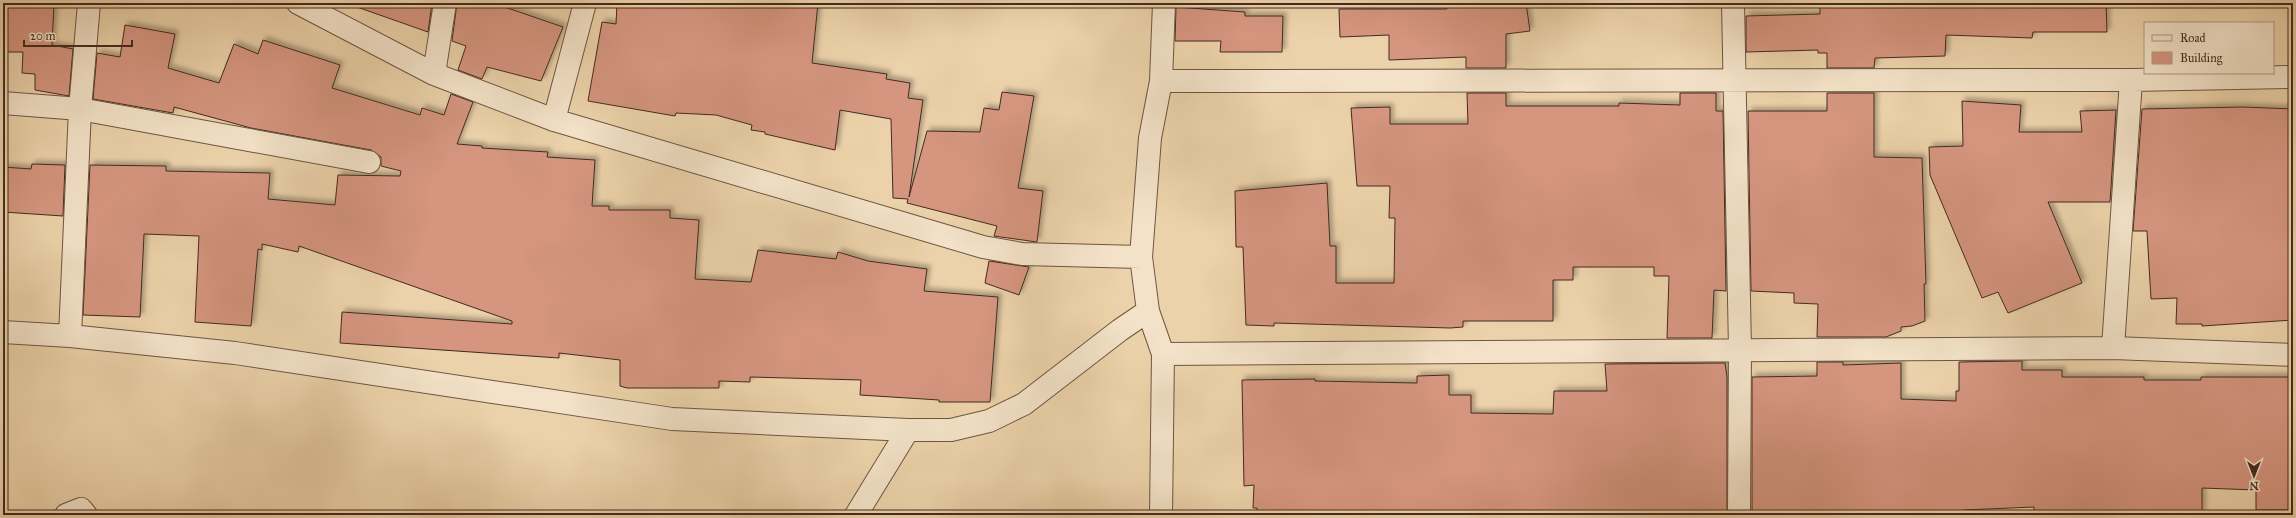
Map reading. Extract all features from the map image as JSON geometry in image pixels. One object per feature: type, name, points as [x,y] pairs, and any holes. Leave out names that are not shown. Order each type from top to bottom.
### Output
[{"type":"street","points":[[70,336],[80,109],[89,3]]},
{"type":"street","points":[[298,3],[434,74],[554,120],[983,247],[1022,254],[1141,257]]},
{"type":"street","points":[[434,74],[445,3]]},
{"type":"street","points":[[554,120],[585,3]]},
{"type":"street","points":[[1161,515],[1163,354],[1148,311],[1141,257],[1150,138],[1161,81],[1164,3]]},
{"type":"street","points":[[1733,3],[1733,79],[1740,349],[1739,515]]},
{"type":"street","points":[[1161,81],[1733,79],[2131,80],[2293,77]]},
{"type":"street","points":[[2113,348],[2131,80]]},
{"type":"street","points":[[3,103],[80,109],[369,162]]},
{"type":"street","points":[[3,332],[70,336],[235,353],[672,419],[908,430],[951,430],[989,421],[1024,404],[1120,330],[1148,311]]},
{"type":"street","points":[[1163,354],[1740,349],[2113,348],[2293,355]]},
{"type":"street","points":[[856,515],[908,430]]},
{"type":"street","points":[[66,515],[81,509],[86,515]]},
{"type":"building","points":[[3,3],[54,3],[52,45],[73,49],[69,96],[35,90],[35,74],[22,73],[23,52],[3,52]]},
{"type":"building","points":[[358,3],[432,3],[428,32],[357,7]]},
{"type":"building","points":[[457,3],[493,3],[563,27],[541,81],[487,67],[482,79],[458,70],[466,46],[452,41]]},
{"type":"building","points":[[617,3],[818,3],[812,63],[887,74],[886,79],[910,83],[908,98],[923,100],[909,197],[927,131],[980,132],[984,108],[999,110],[1002,92],[1034,96],[1018,188],[1043,191],[1037,242],[994,236],[997,226],[907,203],[908,199],[893,198],[891,119],[840,110],[835,150],[765,134],[765,132],[751,130],[752,125],[716,115],[676,113],[675,116],[588,101],[602,22],[616,24]]},
{"type":"building","points":[[1447,3],[1488,3],[1488,7],[1526,3],[1530,31],[1506,34],[1506,68],[1466,68],[1466,57],[1389,60],[1389,35],[1340,37],[1339,9],[1447,9]]},
{"type":"building","points":[[1820,3],[2106,3],[2107,32],[2033,32],[2032,38],[1946,35],[1945,56],[1875,58],[1874,68],[1827,68],[1827,53],[1818,53],[1818,50],[1746,52],[1746,16],[1820,14]]},
{"type":"building","points":[[1176,7],[1245,12],[1245,16],[1283,16],[1282,52],[1220,52],[1221,41],[1175,41]]},
{"type":"building","points":[[125,25],[175,34],[168,68],[219,83],[234,44],[258,54],[263,40],[340,65],[332,88],[420,115],[422,108],[444,115],[451,94],[473,102],[457,144],[482,146],[482,148],[548,152],[547,157],[595,160],[592,206],[609,206],[609,210],[670,210],[670,218],[699,220],[695,279],[751,282],[758,250],[836,259],[838,252],[868,261],[927,269],[924,291],[998,297],[990,402],[939,402],[939,400],[860,395],[861,380],[750,377],[750,382],[719,381],[719,388],[627,388],[620,386],[620,360],[559,353],[559,358],[340,343],[342,312],[512,324],[512,321],[299,246],[298,252],[262,244],[262,250],[258,249],[251,326],[195,322],[199,236],[144,234],[140,317],[83,315],[90,165],[166,166],[166,171],[270,173],[268,199],[335,205],[338,175],[400,176],[401,171],[381,166],[381,157],[371,150],[251,128],[174,107],[173,113],[93,99],[97,53],[120,57]]},
{"type":"building","points":[[1467,93],[1506,93],[1506,106],[1619,106],[1619,103],[1680,105],[1680,93],[1716,93],[1716,111],[1723,111],[1726,291],[1714,290],[1712,338],[1667,338],[1669,276],[1654,276],[1654,267],[1573,267],[1573,280],[1553,280],[1553,321],[1463,321],[1463,327],[1450,328],[1274,323],[1274,326],[1246,325],[1243,247],[1236,247],[1235,191],[1327,183],[1330,246],[1336,246],[1336,283],[1394,283],[1395,218],[1389,218],[1390,186],[1357,186],[1351,108],[1390,107],[1390,124],[1468,124]]},
{"type":"building","points":[[1827,93],[1874,93],[1874,157],[1922,158],[1926,284],[1924,284],[1925,321],[1912,326],[1901,327],[1901,331],[1886,337],[1817,337],[1818,304],[1794,303],[1794,293],[1751,291],[1748,111],[1827,111]]},
{"type":"building","points":[[1962,101],[2021,105],[2019,132],[2082,132],[2080,111],[2116,110],[2110,202],[2048,202],[2082,283],[2008,313],[1998,292],[1982,298],[1930,175],[1929,147],[1963,146]]},
{"type":"building","points":[[2243,107],[2293,109],[2293,320],[2202,326],[2202,324],[2176,324],[2177,298],[2151,299],[2147,231],[2133,231],[2142,109]]},
{"type":"building","points":[[32,164],[65,165],[63,216],[3,212],[3,167],[31,169]]},
{"type":"building","points":[[989,261],[1029,267],[1019,295],[985,283]]},
{"type":"building","points":[[2022,361],[2022,370],[2062,370],[2062,377],[2144,377],[2144,380],[2201,380],[2201,377],[2293,377],[2293,510],[2256,510],[2256,490],[2202,488],[2202,515],[2034,515],[2034,507],[1964,510],[1964,515],[1752,515],[1752,377],[1817,376],[1817,362],[1843,362],[1843,365],[1901,363],[1901,399],[1956,401],[1956,391],[1959,391],[1959,362]]},
{"type":"building","points":[[1725,363],[1727,377],[1727,515],[1257,515],[1257,508],[1253,508],[1254,485],[1244,486],[1242,380],[1315,379],[1315,381],[1417,383],[1417,376],[1449,375],[1449,395],[1471,395],[1471,413],[1553,414],[1554,391],[1607,391],[1605,364]]}]
